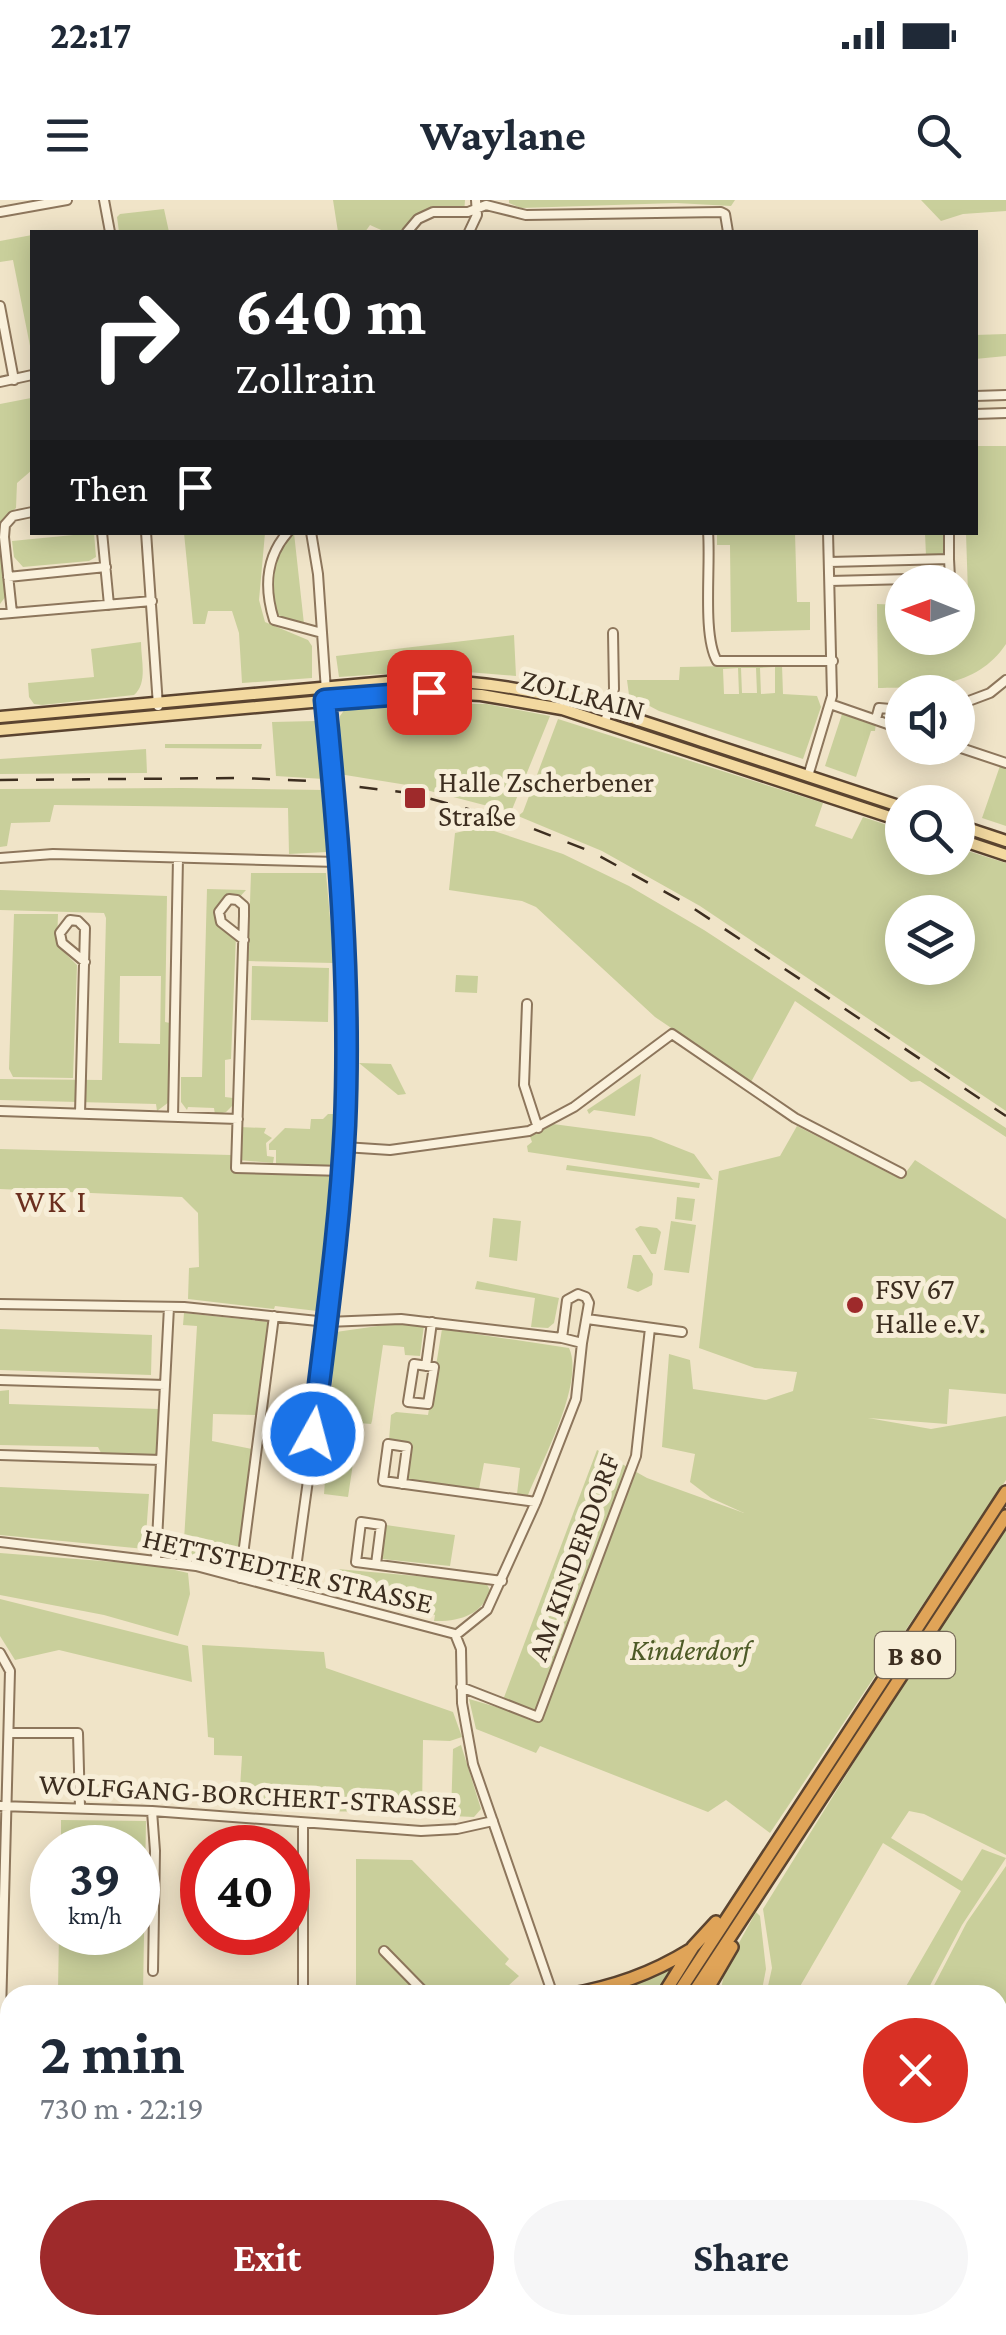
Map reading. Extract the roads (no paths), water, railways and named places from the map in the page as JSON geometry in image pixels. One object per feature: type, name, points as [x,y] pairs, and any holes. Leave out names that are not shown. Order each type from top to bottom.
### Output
[{"type":"highway","name":"B 80","points":[[683,1985],[1006,1492]]},
{"type":"highway","name":"B 80","points":[[699,1985],[1006,1516]]},
{"type":"highway","points":[[669,1985],[694,1947],[747,1887]]},
{"type":"highway","points":[[710,1985],[748,1911]]},
{"type":"highway","points":[[616,1985],[642,1976],[694,1947]]},
{"type":"highway","points":[[719,1985],[721,1968]]},
{"type":"main road","name":"ZOLLRAIN","points":[[0,730],[158,716],[398,681],[462,681],[527,688],[610,710],[885,814]]},
{"type":"main road","name":"ZOLLRAIN","points":[[0,717],[158,702],[325,694],[481,695],[533,703],[605,722],[885,803]]},
{"type":"main road","points":[[975,831],[1006,841]]},
{"type":"main road","points":[[975,844],[1006,854]]},
{"type":"street","points":[[0,212],[66,200]]},
{"type":"street","points":[[104,200],[110,230]]},
{"type":"street","points":[[470,230],[477,204]]},
{"type":"street","points":[[409,230],[432,212],[477,204],[504,205],[526,215],[722,212],[728,230]]},
{"type":"street","points":[[0,306],[14,380]]},
{"type":"street","points":[[0,382],[30,376]]},
{"type":"street","points":[[978,396],[1006,395]]},
{"type":"street","points":[[978,414],[1006,413]]},
{"type":"street","points":[[12,613],[5,525],[13,516],[30,512]]},
{"type":"street","points":[[102,535],[109,605]]},
{"type":"street","points":[[146,535],[158,716]]},
{"type":"street","points":[[286,535],[272,559],[266,594],[274,620],[322,634]]},
{"type":"street","points":[[293,1591],[327,1322],[344,1147],[346,1016],[338,862],[311,535]]},
{"type":"street","points":[[708,535],[710,630],[717,661],[833,661]]},
{"type":"street","points":[[806,782],[830,704],[833,661],[828,535]]},
{"type":"street","points":[[830,581],[950,578],[948,535]]},
{"type":"street","points":[[829,562],[949,559]]},
{"type":"street","points":[[8,577],[106,568]]},
{"type":"street","points":[[0,614],[152,601]]},
{"type":"street","points":[[605,722],[614,689],[613,632]]},
{"type":"street","points":[[975,699],[1006,680]]},
{"type":"street","points":[[830,704],[885,722]]},
{"type":"street","points":[[876,719],[879,708],[885,709]]},
{"type":"street","points":[[975,753],[1006,764]]},
{"type":"street","points":[[0,858],[53,854],[338,862]]},
{"type":"street","points":[[173,1117],[178,858]]},
{"type":"street","points":[[244,940],[222,922],[219,912],[229,899],[244,906],[244,940],[236,1168],[342,1171]]},
{"type":"street","points":[[80,1113],[85,928],[70,920],[60,933],[62,943],[84,962]]},
{"type":"street","points":[[527,1004],[524,1085],[538,1128]]},
{"type":"street","points":[[344,1147],[390,1150],[538,1128],[574,1107],[672,1034],[795,1118],[901,1173]]},
{"type":"street","points":[[0,1110],[238,1119]]},
{"type":"street","points":[[456,1636],[484,1614],[502,1581],[576,1399],[588,1320],[586,1297],[571,1296],[567,1300],[562,1338]]},
{"type":"street","points":[[0,1304],[169,1307],[327,1322],[402,1318],[582,1343]]},
{"type":"street","points":[[156,1560],[169,1307]]},
{"type":"street","points":[[240,1578],[274,1316]]},
{"type":"street","points":[[588,1320],[682,1332]]},
{"type":"street","points":[[426,1366],[432,1322]]},
{"type":"street","name":"AM KINDERDORF","points":[[461,1687],[538,1717],[636,1456],[650,1328]]},
{"type":"street","points":[[414,1364],[426,1366],[434,1367],[428,1404],[408,1402],[414,1364]]},
{"type":"street","points":[[0,1380],[165,1385]]},
{"type":"street","points":[[402,1484],[407,1446],[388,1444],[383,1481],[402,1484],[536,1502]]},
{"type":"street","points":[[0,1455],[161,1460]]},
{"type":"street","points":[[376,1564],[381,1525],[361,1522],[356,1562],[502,1581]]},
{"type":"street","name":"HETTSTEDTER STRASSE","points":[[0,1542],[156,1560],[293,1591],[446,1630],[456,1636],[462,1649],[461,1687],[468,1739],[550,1985]]},
{"type":"street","points":[[0,1654],[10,1671],[3,1806],[4,1985]]},
{"type":"street","points":[[8,1733],[78,1734],[80,1807]]},
{"type":"street","name":"WOLFGANG-BORCHERT-STRASSE","points":[[3,1806],[152,1811],[435,1831],[493,1820]]},
{"type":"street","points":[[152,1811],[153,1971]]},
{"type":"street","points":[[303,1823],[303,1985]]},
{"type":"street","points":[[384,1951],[417,1985]]},
{"type":"railway","points":[[0,780],[309,781],[409,793],[516,822],[592,852],[687,904],[1006,1116]]},
{"type":"place","name":"Halle Zscherbener Straße","points":[[415,798]]},
{"type":"place","name":"FSV 67 Halle e.V.","points":[[855,1305]]},
{"type":"district","name":"WK I","points":[[52,1201]]},
{"type":"park label","name":"Kinderdorf","points":[[690,1649]]}]
